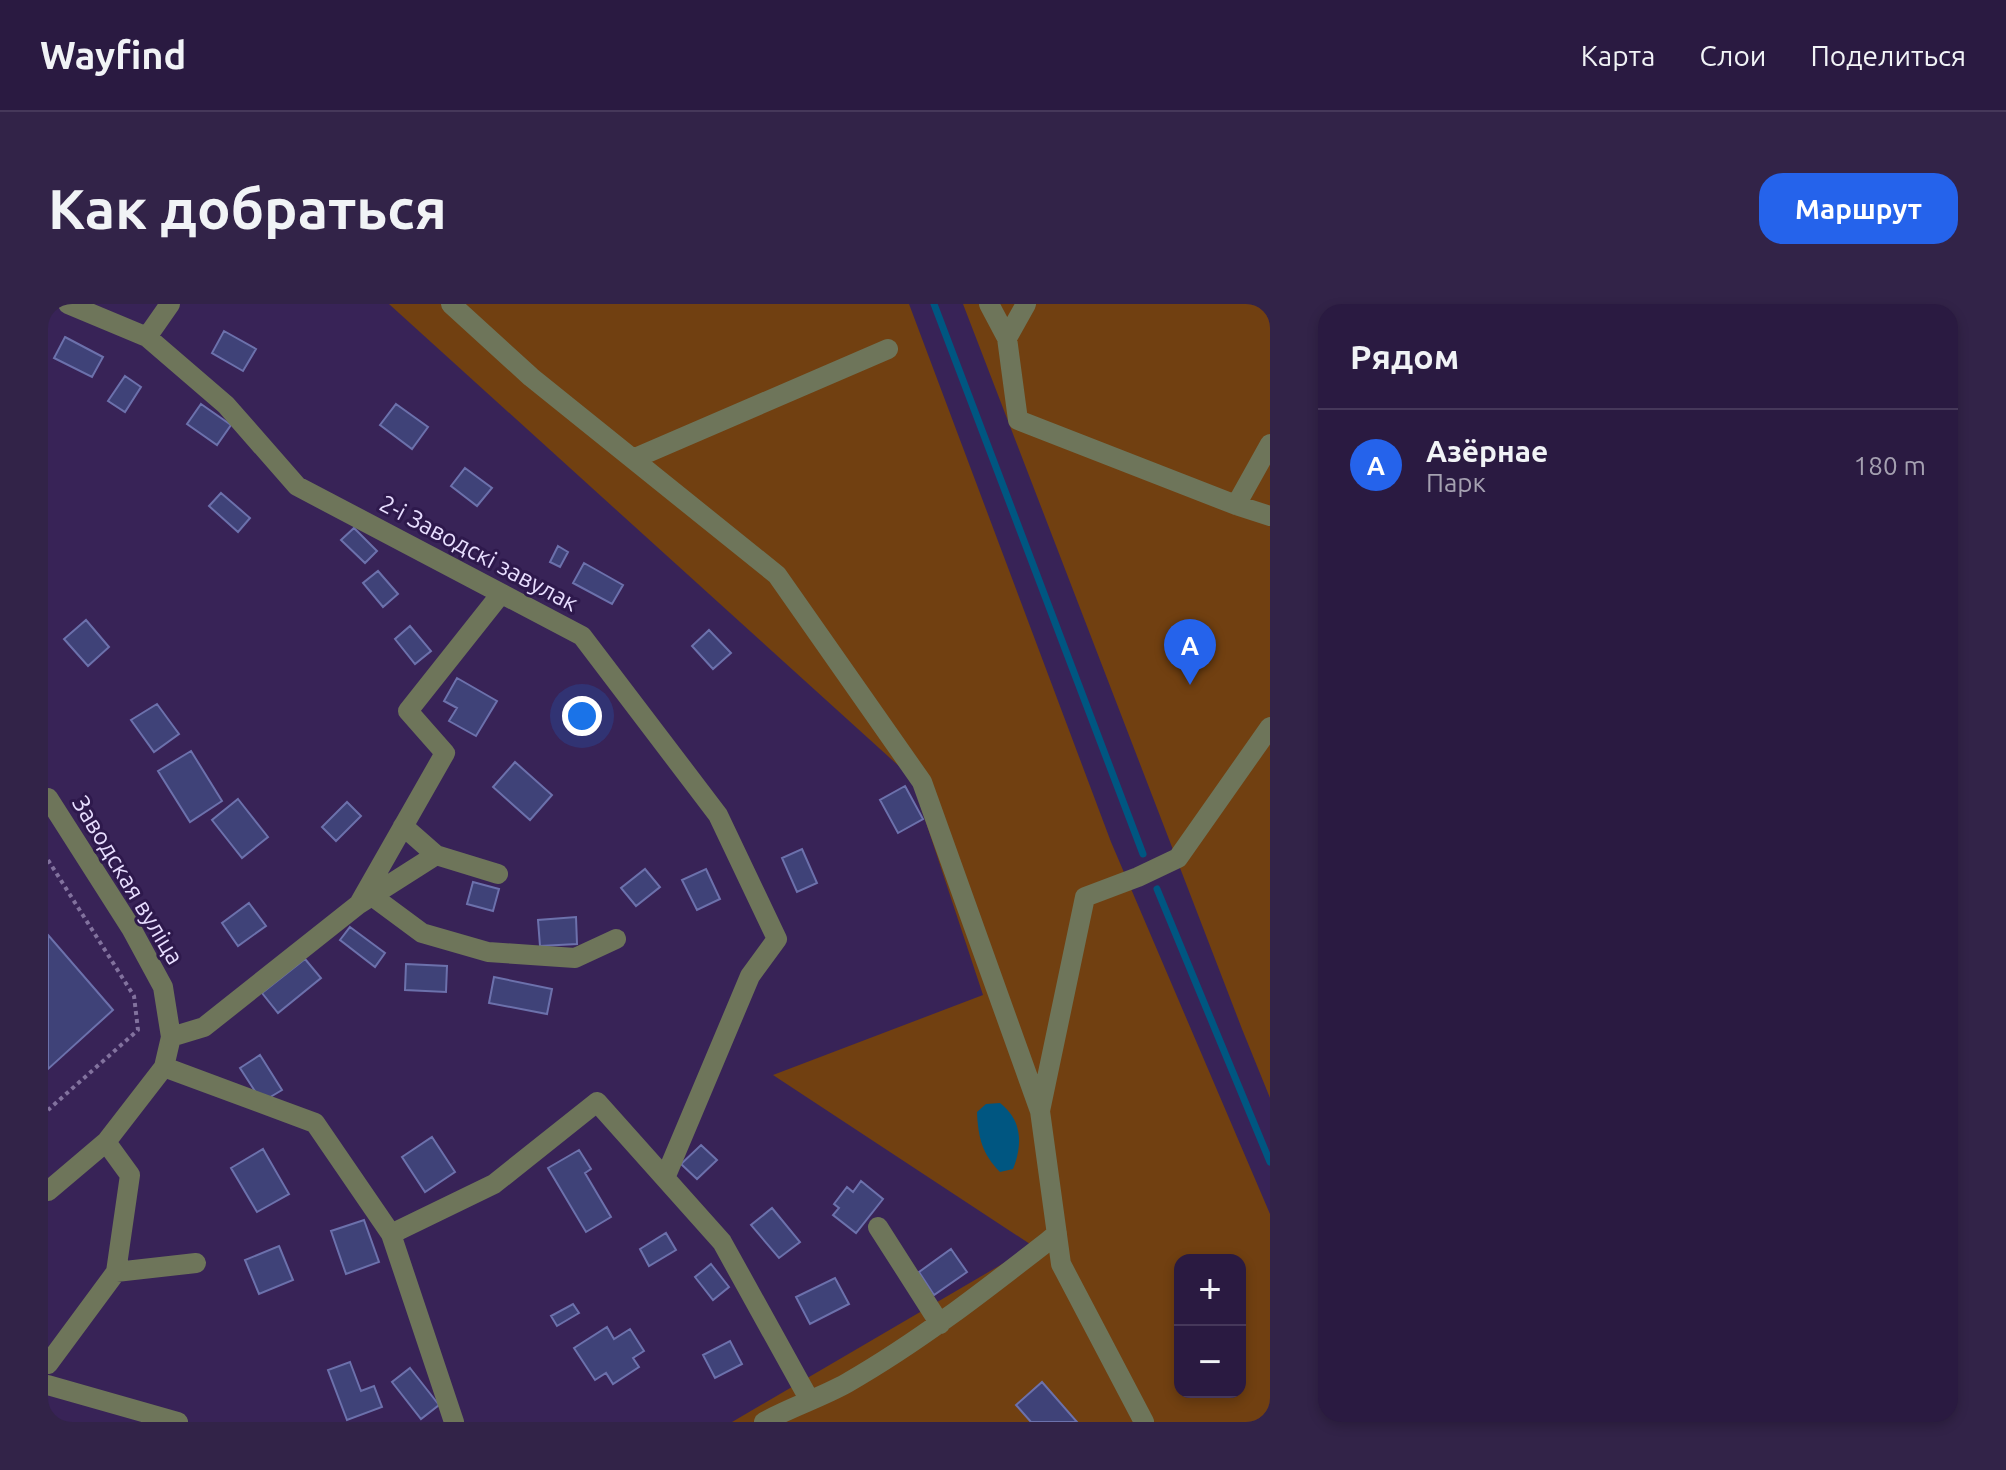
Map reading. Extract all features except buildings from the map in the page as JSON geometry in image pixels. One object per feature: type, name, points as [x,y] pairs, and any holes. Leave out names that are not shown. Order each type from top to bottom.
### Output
[{"type":"street","name":"2-і Заводскі завулак","points":[[68,304],[147,337],[226,405],[297,486],[582,636],[718,815],[777,939],[750,976],[665,1178]]},
{"type":"street","points":[[147,337],[170,304]]},
{"type":"street","points":[[451,304],[531,377],[777,575],[922,782],[1040,1111],[1061,1264],[1144,1422]]},
{"type":"street","points":[[989,304],[1007,338],[1018,420],[1270,516]]},
{"type":"street","points":[[1007,338],[1026,304]]},
{"type":"street","points":[[633,459],[888,349]]},
{"type":"street","points":[[1236,505],[1270,444]]},
{"type":"street","points":[[366,900],[403,826],[445,753],[408,711],[500,595]]},
{"type":"street","points":[[1040,1111],[1085,897],[1178,858],[1270,727]]},
{"type":"street","name":"Заводская вуліца","points":[[48,798],[131,928],[163,987],[171,1037],[164,1067],[106,1142],[48,1191]]},
{"type":"street","points":[[403,826],[436,855],[498,874]]},
{"type":"street","points":[[171,1037],[204,1027],[366,900],[436,855]]},
{"type":"street","points":[[366,900],[422,933],[488,952],[575,958],[616,939]]},
{"type":"street","points":[[164,1067],[315,1123],[391,1234],[454,1422]]},
{"type":"street","points":[[391,1234],[494,1184],[597,1102],[722,1242],[809,1399]]},
{"type":"street","points":[[48,1364],[116,1272],[130,1175],[106,1142]]},
{"type":"street","points":[[878,1227],[940,1324]]},
{"type":"street","points":[[764,1422],[845,1384],[940,1324],[1057,1234]]},
{"type":"street","points":[[116,1272],[196,1263]]},
{"type":"street","points":[[48,1385],[178,1422]]},
{"type":"path","points":[[48,860],[134,996],[138,1030],[48,1110]]},
{"type":"shaded area","points":[[389,304],[909,304],[1111,842],[1270,1214],[1270,1422],[732,1422],[1033,1246],[773,1075],[983,995],[911,777]]},
{"type":"shaded area","points":[[963,304],[1270,304],[1270,1098],[1242,1029]]},
{"type":"water","points":[[1000,1103],[1013,1117],[1019,1142],[1013,1169],[1000,1172],[982,1145],[977,1112],[986,1104]]},
{"type":"waterway","points":[[934,304],[1143,854]]},
{"type":"waterway","points":[[1157,889],[1270,1162]]},
{"type":"place","name":"Азёрнае","points":[[1190,685]]}]
